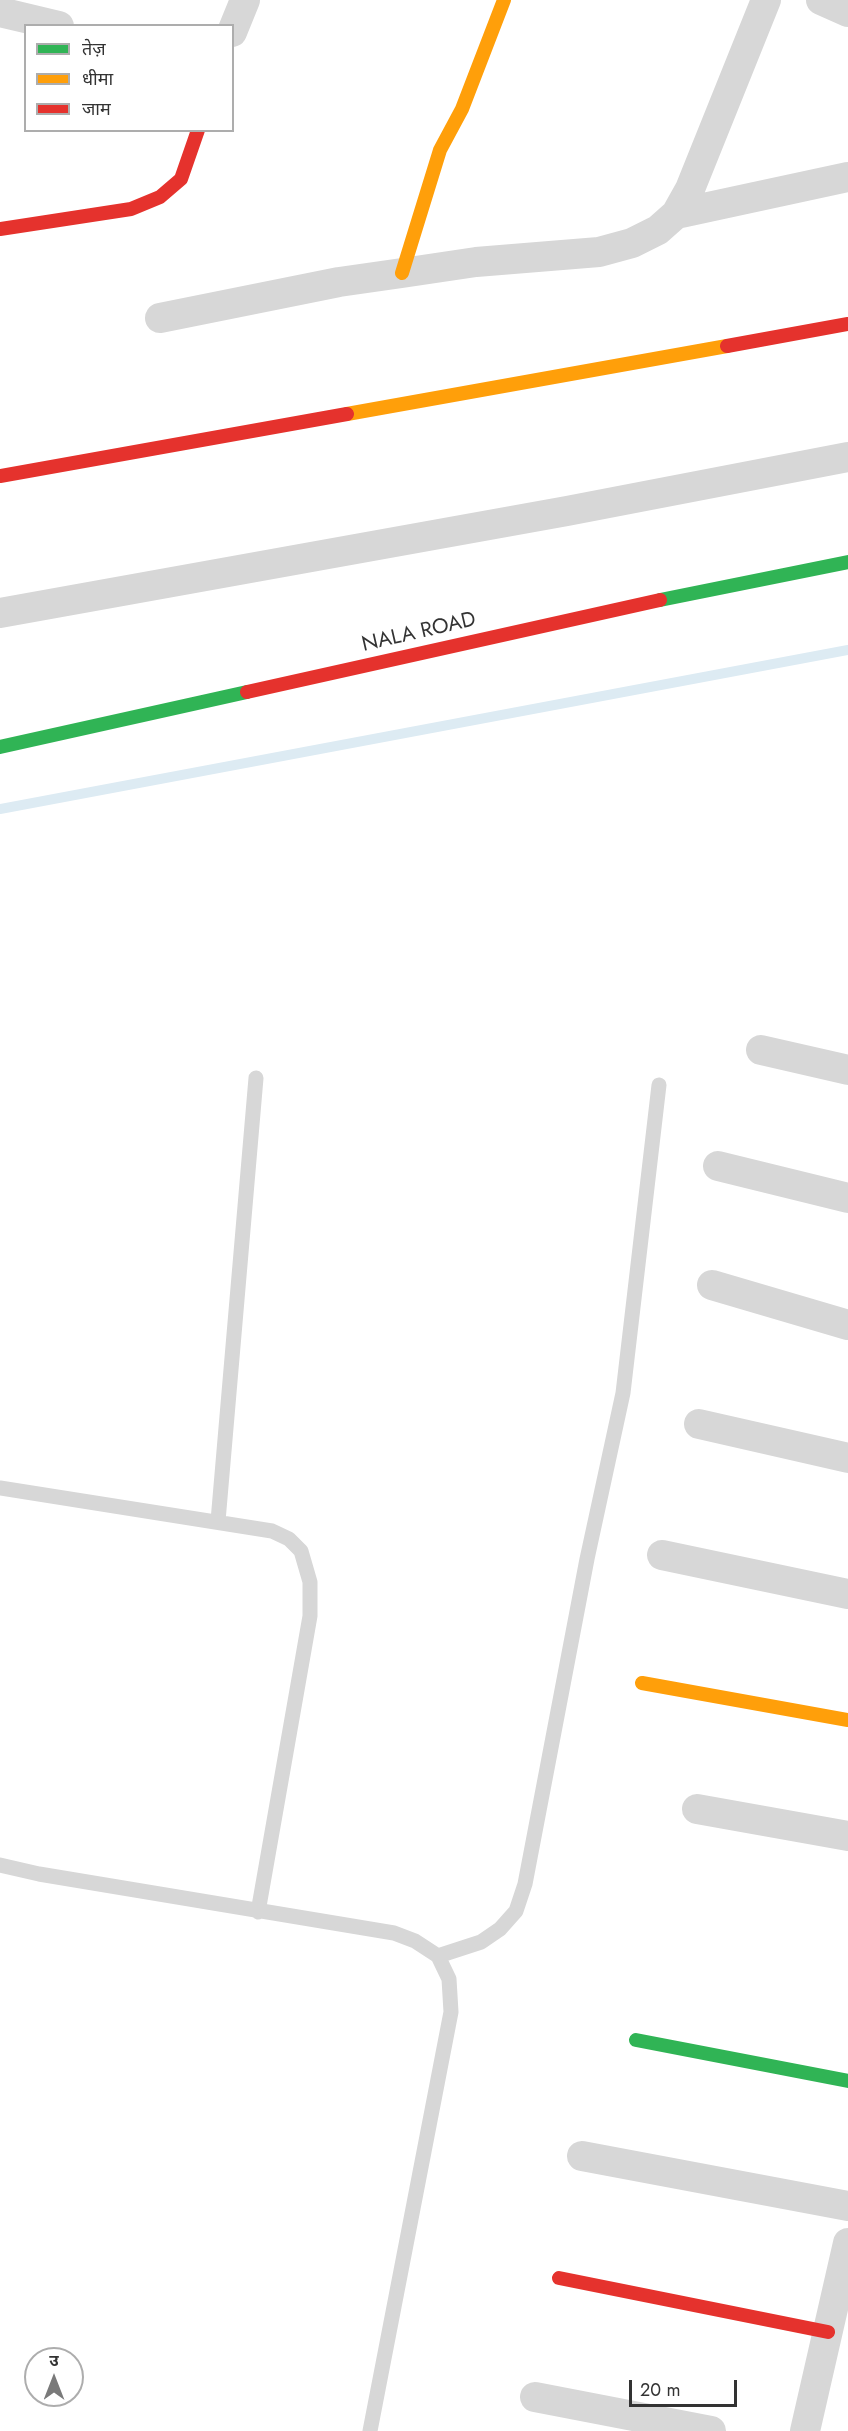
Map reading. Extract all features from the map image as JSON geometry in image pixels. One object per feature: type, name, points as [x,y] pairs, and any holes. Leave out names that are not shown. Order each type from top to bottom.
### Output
[{"type":"street","points":[[234,27],[245,0]]},
{"type":"street","points":[[402,273],[440,150],[466,101],[504,0]]},
{"type":"street","points":[[676,214],[711,143],[766,0]]},
{"type":"street","points":[[820,0],[848,12]]},
{"type":"street","points":[[0,12],[51,24]]},
{"type":"street","points":[[0,229],[131,209],[160,197],[181,179],[197,132]]},
{"type":"street","points":[[160,318],[339,282],[476,262],[599,252],[632,243],[649,234],[676,214],[848,177]]},
{"type":"street","points":[[0,476],[848,324]]},
{"type":"street","points":[[0,613],[567,511],[848,457]]},
{"type":"street","name":"NALA ROAD","points":[[0,747],[706,590],[848,562]]},
{"type":"street","points":[[762,1050],[848,1070]]},
{"type":"street","points":[[718,1166],[848,1198]]},
{"type":"street","points":[[712,1285],[848,1325]]},
{"type":"street","points":[[699,1424],[848,1458]]},
{"type":"street","points":[[662,1555],[848,1594]]},
{"type":"street","points":[[642,1683],[848,1720]]},
{"type":"street","points":[[697,1809],[848,1836]]},
{"type":"street","points":[[636,2040],[848,2081]]},
{"type":"street","points":[[582,2156],[848,2206]]},
{"type":"street","points":[[805,2431],[848,2243]]},
{"type":"street","points":[[559,2278],[828,2332]]},
{"type":"street","points":[[535,2397],[711,2431]]},
{"type":"lane","points":[[218,1521],[256,1078]]},
{"type":"lane","points":[[438,1956],[481,1942],[500,1929],[516,1911],[525,1884],[587,1559],[623,1393],[658,1085]]},
{"type":"lane","points":[[0,1488],[218,1521],[272,1532],[290,1539],[304,1557],[310,1582],[310,1616],[258,1912]]},
{"type":"lane","points":[[0,1865],[39,1874],[258,1912],[394,1933],[415,1941],[438,1956],[449,1979],[451,2012],[370,2431]]},
{"type":"waterway","points":[[0,809],[848,650]]},
{"type":"traffic: fast","points":[[660,600],[848,562]]},
{"type":"traffic: fast","points":[[0,747],[247,692]]},
{"type":"traffic: fast","points":[[636,2040],[848,2081]]},
{"type":"traffic: slow","points":[[402,273],[440,150],[462,109],[504,0]]},
{"type":"traffic: slow","points":[[347,414],[727,346]]},
{"type":"traffic: slow","points":[[642,1683],[848,1720]]},
{"type":"traffic: jam","points":[[0,229],[131,209],[160,197],[181,179],[197,132]]},
{"type":"traffic: jam","points":[[727,346],[848,324]]},
{"type":"traffic: jam","points":[[0,476],[347,414]]},
{"type":"traffic: jam","points":[[247,692],[660,600]]},
{"type":"traffic: jam","points":[[559,2278],[828,2332]]}]
